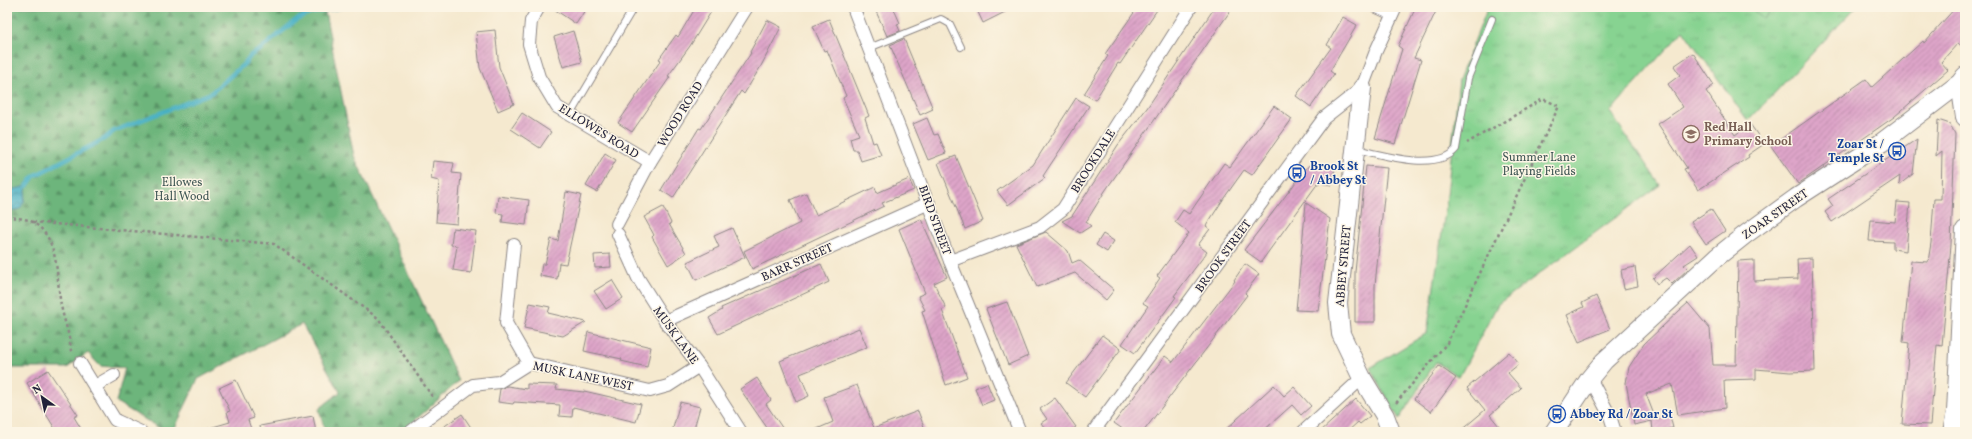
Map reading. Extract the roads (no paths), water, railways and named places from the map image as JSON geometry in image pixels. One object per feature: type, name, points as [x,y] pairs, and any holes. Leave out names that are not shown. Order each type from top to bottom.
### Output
[{"type":"street","name":"ELLOWES ROAD","points":[[539,7],[531,21],[529,44],[539,77],[557,107],[650,162]]},
{"type":"street","name":"WOOD ROAD","points":[[618,229],[650,162],[747,7]]},
{"type":"street","name":"BIRD STREET","points":[[853,7],[950,261],[1020,432]]},
{"type":"street","name":"BROOKDALE","points":[[950,261],[1040,227],[1063,210],[1191,7]]},
{"type":"street","points":[[1362,88],[1394,11],[1377,7]]},
{"type":"street","points":[[1962,80],[1965,117]]},
{"type":"street","name":"ZOAR STREET","points":[[1554,432],[1590,378],[1604,361],[1717,257],[1796,198],[1881,143],[1962,80]]},
{"type":"street","name":"ABBEY STREET","points":[[1362,88],[1338,303],[1341,334],[1362,378],[1388,424]]},
{"type":"street","name":"BROOK STREET","points":[[1093,432],[1324,118],[1362,88]]},
{"type":"street","name":"BARR STREET","points":[[665,321],[929,203]]},
{"type":"street","name":"MUSK LANE","points":[[618,229],[638,278],[665,321],[699,366],[741,432]]},
{"type":"street","points":[[1952,432],[1956,412],[1965,230]]},
{"type":"street","points":[[514,245],[506,323],[529,363]]},
{"type":"street","points":[[80,363],[115,420],[141,432]]},
{"type":"street","name":"MUSK LANE WEST","points":[[410,432],[440,408],[473,385],[499,382],[529,363],[650,391],[668,386],[699,366]]},
{"type":"street","points":[[95,386],[114,375]]},
{"type":"street","points":[[1303,432],[1362,378]]},
{"type":"street","points":[[1590,378],[1610,416],[1615,432]]},
{"type":"lane","points":[[570,115],[634,7]]},
{"type":"lane","points":[[869,48],[941,19],[950,24],[961,47]]},
{"type":"lane","points":[[1355,149],[1405,160],[1425,161],[1452,155],[1456,149],[1468,78],[1492,19]]},
{"type":"water","points":[[27,186],[24,202],[20,209],[12,211],[7,209],[7,191]]},
{"type":"waterway","points":[[27,186],[34,176],[104,139],[114,131],[211,93],[244,64],[251,55],[261,49],[296,20],[311,13],[341,7]]},
{"type":"place","name":"Red Hall Primary School","points":[[1691,134]]},
{"type":"place","name":"Zoar St / Temple St","points":[[1897,151]]},
{"type":"place","name":"Brook St / Abbey St","points":[[1297,173]]},
{"type":"place","name":"Abbey Rd / Zoar St","points":[[1557,414]]},
{"type":"park label","name":"Summer Lane Playing Fields","points":[[1539,164]]},
{"type":"park label","name":"Ellowes Hall Wood","points":[[182,189]]}]
